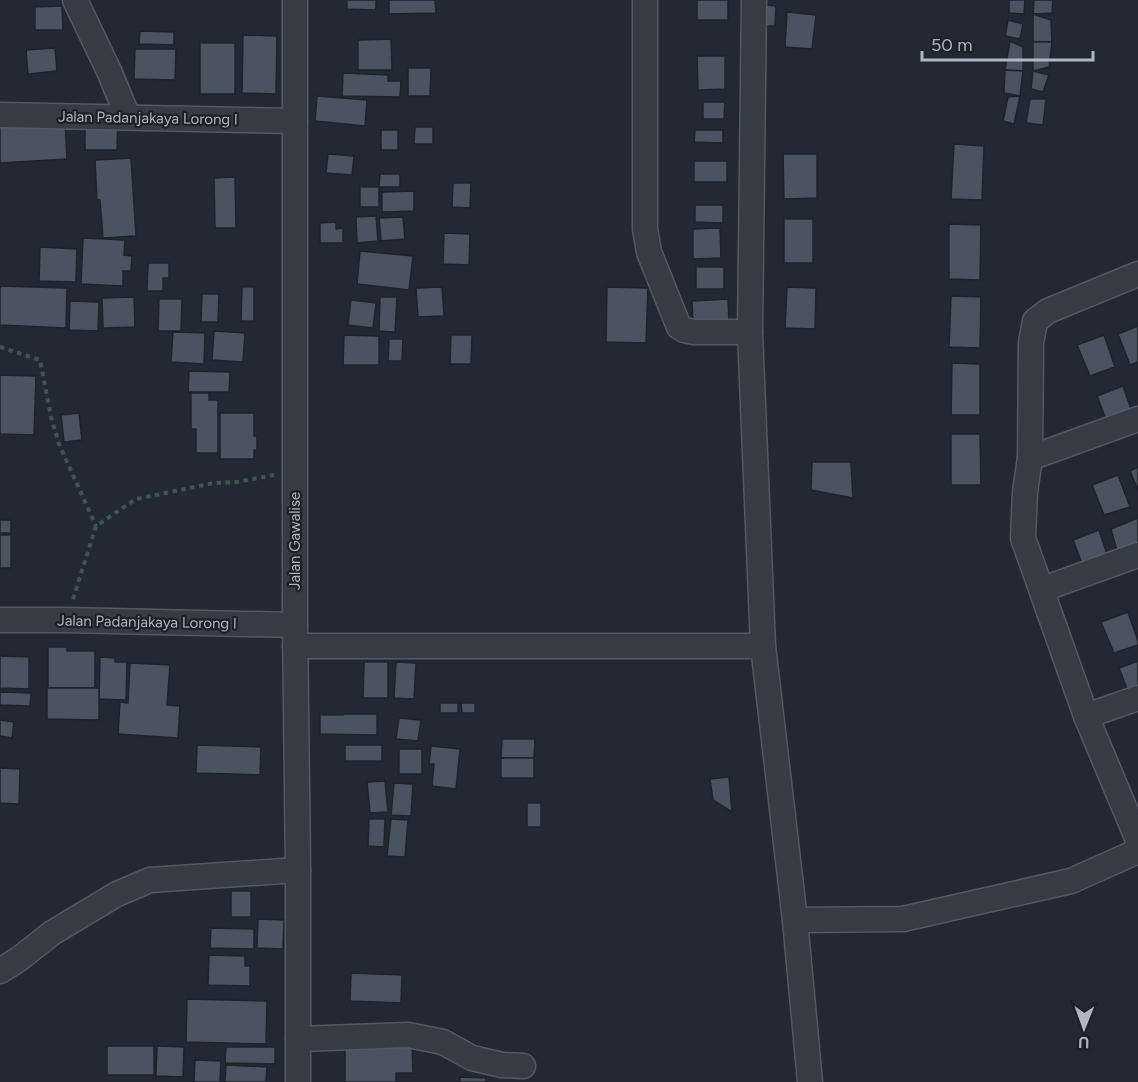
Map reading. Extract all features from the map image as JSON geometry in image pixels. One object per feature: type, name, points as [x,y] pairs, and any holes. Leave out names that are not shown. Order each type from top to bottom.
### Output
[{"type":"street","points":[[75,0],[128,117]]},
{"type":"street","name":"Jalan Gawalise","points":[[296,0],[295,635],[298,1082]]},
{"type":"street","points":[[645,0],[645,229],[650,252],[680,327],[694,332],[750,332]]},
{"type":"street","points":[[754,0],[750,332],[763,646],[795,920],[810,1082]]},
{"type":"street","name":"Jalan Padanjakaya Lorong I","points":[[0,116],[295,121]]},
{"type":"street","points":[[1138,274],[1048,311],[1035,321],[1031,343],[1030,458],[1025,492],[1023,538],[1086,716],[1138,840]]},
{"type":"street","points":[[1030,458],[1138,419]]},
{"type":"street","points":[[1042,589],[1138,555]]},
{"type":"street","name":"Jalan Padanjakaya Lorong I","points":[[0,620],[67,620],[295,635],[763,646]]},
{"type":"street","points":[[1086,716],[1138,698]]},
{"type":"street","points":[[795,920],[903,919],[1071,881],[1138,851]]},
{"type":"street","points":[[0,971],[52,933],[117,894],[150,880],[298,870]]},
{"type":"street","points":[[298,1039],[408,1035],[443,1042],[472,1058],[502,1065],[523,1066]]},
{"type":"path","points":[[0,347],[40,360],[51,417],[59,444],[96,526]]},
{"type":"path","points":[[67,620],[96,526],[136,499],[214,483],[237,482],[295,471]]},
{"type":"building","points":[[347,0],[376,0],[376,10],[347,9]]},
{"type":"building","points":[[389,0],[435,0],[436,13],[389,14]]},
{"type":"building","points":[[697,0],[728,0],[728,20],[697,20]]},
{"type":"building","points":[[1009,0],[1025,0],[1024,14],[1009,13]]},
{"type":"building","points":[[1034,0],[1053,0],[1052,13],[1033,14]]},
{"type":"building","points":[[765,5],[776,6],[775,26],[764,26]]},
{"type":"building","points":[[62,6],[63,30],[35,30],[35,7]]},
{"type":"building","points":[[787,12],[816,15],[812,49],[785,47]]},
{"type":"building","points":[[1033,14],[1051,20],[1052,42],[1033,42]]},
{"type":"building","points":[[1008,20],[1023,24],[1020,39],[1005,36]]},
{"type":"building","points":[[140,31],[174,32],[174,45],[139,44]]},
{"type":"building","points":[[243,35],[277,36],[276,94],[242,93]]},
{"type":"building","points":[[391,39],[392,70],[358,70],[358,40]]},
{"type":"building","points":[[1010,41],[1023,47],[1023,71],[1005,70]]},
{"type":"building","points":[[1033,42],[1052,42],[1049,67],[1033,71]]},
{"type":"building","points":[[200,43],[235,43],[235,94],[200,94]]},
{"type":"building","points":[[55,48],[57,71],[28,74],[26,50]]},
{"type":"building","points":[[135,49],[176,49],[175,80],[134,79]]},
{"type":"building","points":[[697,56],[725,56],[725,89],[698,90]]},
{"type":"building","points":[[408,68],[431,68],[430,96],[408,96]]},
{"type":"building","points":[[1005,70],[1023,71],[1020,96],[1004,93]]},
{"type":"building","points":[[1033,71],[1049,75],[1043,92],[1031,89]]},
{"type":"building","points":[[343,73],[388,75],[388,81],[401,81],[400,97],[342,96]]},
{"type":"building","points":[[317,96],[367,100],[365,126],[315,121]]},
{"type":"building","points":[[1020,96],[1014,124],[1003,121],[1008,97]]},
{"type":"building","points":[[1030,99],[1046,99],[1043,125],[1026,123]]},
{"type":"building","points":[[703,102],[725,102],[724,119],[703,119]]},
{"type":"building","points":[[65,119],[67,159],[0,163],[0,122]]},
{"type":"building","points":[[85,121],[118,121],[117,150],[85,150]]},
{"type":"building","points":[[415,127],[433,127],[433,144],[414,144]]},
{"type":"building","points":[[381,130],[398,130],[398,150],[381,150]]},
{"type":"building","points":[[695,130],[723,130],[723,143],[694,142]]},
{"type":"building","points":[[954,144],[984,146],[982,200],[951,199]]},
{"type":"building","points":[[328,154],[354,156],[352,175],[326,173]]},
{"type":"building","points":[[783,154],[817,154],[817,198],[784,199]]},
{"type":"building","points":[[131,158],[136,236],[103,238],[100,200],[97,200],[95,160]]},
{"type":"building","points":[[694,161],[727,161],[727,182],[694,182]]},
{"type":"building","points":[[380,174],[400,174],[400,187],[379,187]]},
{"type":"building","points":[[235,177],[236,228],[215,228],[214,178]]},
{"type":"building","points":[[453,183],[471,183],[470,208],[452,207]]},
{"type":"building","points":[[360,187],[379,187],[379,207],[360,207]]},
{"type":"building","points":[[414,191],[414,211],[382,212],[382,192]]},
{"type":"building","points":[[695,205],[723,205],[723,223],[695,222]]},
{"type":"building","points":[[376,216],[378,241],[357,243],[356,217]]},
{"type":"building","points":[[403,217],[405,239],[381,241],[379,218]]},
{"type":"building","points":[[784,219],[813,219],[813,263],[784,263]]},
{"type":"building","points":[[336,222],[336,229],[343,228],[343,243],[320,243],[320,223]]},
{"type":"building","points":[[949,224],[981,225],[980,280],[949,279]]},
{"type":"building","points":[[720,228],[721,258],[693,259],[693,229]]},
{"type":"building","points":[[444,233],[470,234],[469,265],[443,264]]},
{"type":"building","points":[[83,238],[125,240],[124,255],[132,256],[131,271],[123,271],[123,286],[81,284]]},
{"type":"building","points":[[40,247],[77,249],[76,282],[39,281]]},
{"type":"building","points":[[360,251],[413,256],[409,290],[357,284]]},
{"type":"building","points":[[148,263],[169,263],[169,278],[163,278],[163,291],[147,291]]},
{"type":"building","points":[[696,267],[724,267],[724,289],[696,289]]},
{"type":"building","points":[[0,286],[67,288],[66,328],[0,325]]},
{"type":"building","points":[[242,287],[254,287],[254,321],[241,321]]},
{"type":"building","points":[[442,287],[444,316],[418,317],[416,288]]},
{"type":"building","points":[[607,287],[648,288],[646,343],[606,342]]},
{"type":"building","points":[[787,287],[816,288],[815,329],[785,328]]},
{"type":"building","points":[[202,294],[219,294],[218,322],[201,322]]},
{"type":"building","points":[[951,296],[981,297],[980,348],[949,347]]},
{"type":"building","points":[[134,297],[135,327],[103,328],[102,298]]},
{"type":"building","points":[[380,297],[397,297],[395,332],[379,331]]},
{"type":"building","points":[[159,299],[182,299],[181,331],[158,331]]},
{"type":"building","points":[[728,299],[729,322],[693,324],[692,301]]},
{"type":"building","points":[[351,300],[376,303],[373,328],[348,325]]},
{"type":"building","points":[[70,301],[99,302],[98,331],[69,330]]},
{"type":"building","points":[[1138,326],[1138,362],[1130,365],[1118,334]]},
{"type":"building","points":[[214,331],[245,333],[243,362],[212,360]]},
{"type":"building","points":[[173,332],[205,333],[204,364],[171,362]]},
{"type":"building","points":[[344,335],[379,336],[379,365],[343,365]]},
{"type":"building","points":[[451,335],[472,335],[471,364],[450,364]]},
{"type":"building","points":[[1104,335],[1115,367],[1090,376],[1077,345]]},
{"type":"building","points":[[389,339],[403,339],[402,361],[388,361]]},
{"type":"building","points":[[952,363],[980,364],[980,415],[951,415]]},
{"type":"building","points":[[189,371],[230,372],[229,392],[188,392]]},
{"type":"building","points":[[0,375],[36,376],[34,435],[0,434]]},
{"type":"building","points":[[1123,386],[1134,418],[1109,427],[1097,396]]},
{"type":"building","points":[[191,393],[209,393],[209,400],[218,400],[218,453],[196,453],[196,429],[191,429]]},
{"type":"building","points":[[79,413],[82,440],[64,442],[61,415]]},
{"type":"building","points":[[220,413],[254,413],[254,436],[257,436],[257,450],[254,450],[254,459],[220,459]]},
{"type":"building","points":[[951,434],[980,434],[981,485],[951,485]]},
{"type":"building","points":[[812,462],[851,462],[853,498],[811,490]]},
{"type":"building","points":[[1138,467],[1138,490],[1130,471]]},
{"type":"building","points":[[1118,475],[1130,507],[1104,515],[1092,485]]},
{"type":"building","points":[[1138,518],[1138,550],[1117,551],[1111,529]]},
{"type":"building","points":[[0,520],[11,520],[11,533],[0,533]]},
{"type":"building","points":[[1099,530],[1110,563],[1085,571],[1073,540]]},
{"type":"building","points":[[0,535],[11,535],[11,568],[0,568]]},
{"type":"building","points":[[1128,612],[1138,645],[1114,653],[1101,622]]},
{"type":"building","points":[[48,647],[67,647],[67,651],[95,651],[95,688],[48,688]]},
{"type":"building","points":[[0,656],[29,657],[29,689],[0,688]]},
{"type":"building","points":[[100,657],[115,658],[115,662],[127,662],[126,700],[99,699]]},
{"type":"building","points":[[1138,661],[1138,697],[1131,699],[1119,668]]},
{"type":"building","points":[[364,662],[388,662],[388,698],[363,698]]},
{"type":"building","points":[[396,662],[416,663],[414,699],[394,698]]},
{"type":"building","points":[[130,663],[170,665],[167,705],[180,706],[178,738],[118,734],[120,702],[128,703]]},
{"type":"building","points":[[47,688],[99,688],[99,720],[47,719]]},
{"type":"building","points":[[0,692],[31,693],[30,706],[0,705]]},
{"type":"building","points":[[440,703],[458,703],[458,713],[440,713]]},
{"type":"building","points":[[461,703],[475,703],[475,713],[462,713]]},
{"type":"building","points":[[377,714],[377,735],[320,734],[320,715]]},
{"type":"building","points":[[399,718],[421,720],[418,741],[396,739]]},
{"type":"building","points":[[0,720],[14,722],[12,738],[0,736]]},
{"type":"building","points":[[502,739],[535,739],[534,758],[501,758]]},
{"type":"building","points":[[197,745],[261,747],[260,775],[196,773]]},
{"type":"building","points":[[345,745],[382,745],[382,761],[345,761]]},
{"type":"building","points":[[431,746],[460,749],[456,789],[432,786],[434,764],[429,764]]},
{"type":"building","points":[[399,749],[422,749],[422,774],[399,774]]},
{"type":"building","points":[[501,758],[534,758],[534,778],[501,778]]},
{"type":"building","points":[[0,768],[20,769],[19,804],[0,803]]},
{"type":"building","points":[[729,777],[732,812],[713,800],[710,779]]},
{"type":"building","points":[[385,781],[388,812],[370,813],[367,782]]},
{"type":"building","points":[[394,783],[413,784],[411,816],[391,815]]},
{"type":"building","points":[[527,803],[541,803],[541,827],[527,827]]},
{"type":"building","points":[[369,819],[385,819],[384,847],[368,846]]},
{"type":"building","points":[[391,819],[408,820],[405,857],[387,856]]},
{"type":"building","points":[[231,891],[251,891],[251,917],[231,917]]},
{"type":"building","points":[[258,919],[284,920],[283,949],[257,948]]},
{"type":"building","points":[[211,928],[254,929],[254,949],[210,948]]},
{"type":"building","points":[[209,955],[245,956],[245,966],[250,966],[250,986],[208,985]]},
{"type":"building","points":[[351,973],[402,975],[401,1003],[350,1001]]},
{"type":"building","points":[[187,999],[267,1001],[266,1044],[186,1042]]},
{"type":"building","points":[[412,1044],[413,1073],[396,1073],[396,1082],[345,1082],[345,1045]]},
{"type":"building","points":[[107,1046],[154,1046],[154,1075],[107,1075]]},
{"type":"building","points":[[157,1046],[184,1047],[183,1077],[156,1076]]},
{"type":"building","points":[[226,1047],[275,1047],[275,1064],[225,1063]]},
{"type":"building","points":[[195,1060],[221,1061],[220,1082],[194,1082]]},
{"type":"building","points":[[226,1065],[267,1067],[266,1082],[225,1082]]},
{"type":"building","points":[[460,1077],[486,1078],[486,1082],[460,1082]]}]
